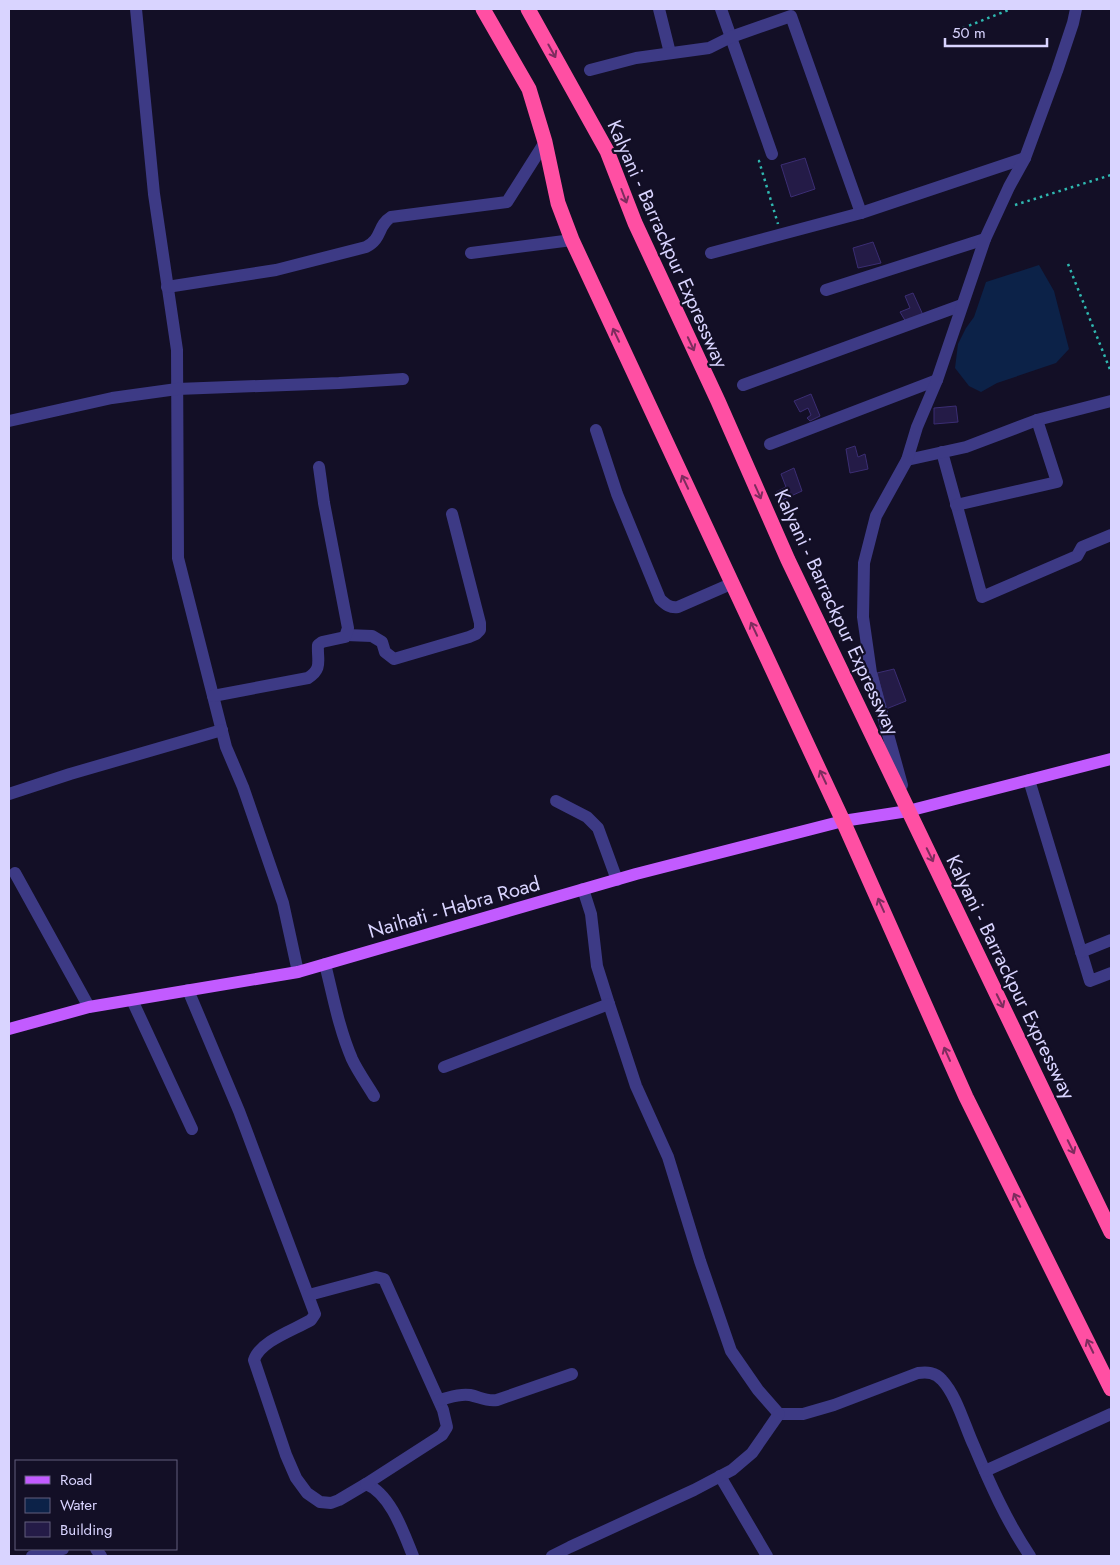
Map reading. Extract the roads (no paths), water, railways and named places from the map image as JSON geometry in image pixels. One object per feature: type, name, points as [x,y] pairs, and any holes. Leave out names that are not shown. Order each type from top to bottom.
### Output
[{"type":"highway","points":[[483,9],[529,89],[545,142],[558,203],[572,240],[843,821],[966,1096],[1111,1389]]},
{"type":"highway","name":"Kalyani - Barrackpur Expressway","points":[[528,9],[607,151],[635,223],[718,401],[788,560],[1111,1232]]},
{"type":"main road","name":"Naihati - Habra Road","points":[[9,1029],[89,1007],[298,972],[617,880],[843,821],[908,811],[1111,759]]},
{"type":"street","points":[[136,9],[154,194],[177,350],[178,558],[226,747],[243,787],[283,903],[298,972]]},
{"type":"street","points":[[659,9],[670,53]]},
{"type":"street","points":[[721,9],[772,154]]},
{"type":"street","points":[[908,811],[871,673],[863,617],[864,563],[876,516],[907,460],[917,427],[937,380],[985,238],[1024,158],[1060,63],[1076,9]]},
{"type":"street","points":[[590,70],[636,58],[709,48],[731,37],[790,16],[861,213]]},
{"type":"street","points":[[167,287],[276,270],[366,247],[376,240],[383,223],[390,217],[507,202],[545,142]]},
{"type":"street","points":[[711,253],[861,213],[1024,158]]},
{"type":"street","points":[[826,290],[985,238]]},
{"type":"street","points":[[471,253],[572,240]]},
{"type":"street","points":[[743,385],[962,305]]},
{"type":"street","points":[[9,421],[112,398],[177,389],[403,379]]},
{"type":"street","points":[[770,444],[937,380]]},
{"type":"street","points":[[907,460],[966,447],[1037,420],[1111,401]]},
{"type":"street","points":[[956,506],[1057,482],[1037,420]]},
{"type":"street","points":[[596,430],[617,494],[660,599],[672,608],[678,607],[733,583]]},
{"type":"street","points":[[942,452],[982,597],[1077,556],[1082,547],[1111,535]]},
{"type":"street","points":[[319,467],[348,628],[346,635]]},
{"type":"street","points":[[213,696],[308,678],[317,673],[318,645],[322,642],[340,639],[346,635],[372,636],[382,642],[385,652],[394,659],[476,634],[480,630],[480,623],[452,514]]},
{"type":"street","points":[[9,794],[70,774],[222,730]]},
{"type":"street","points":[[1030,780],[1090,982],[1111,974]]},
{"type":"street","points":[[556,800],[593,822],[598,828],[617,880]]},
{"type":"street","points":[[15,873],[89,1007]]},
{"type":"street","points":[[583,889],[591,914],[597,966],[609,1004],[636,1086],[668,1157],[700,1261],[731,1350],[758,1390],[780,1414],[803,1414],[834,1405],[902,1379],[927,1372],[936,1375],[943,1380],[952,1395],[985,1471],[1019,1539],[1030,1556]]},
{"type":"street","points":[[1082,952],[1111,940]]},
{"type":"street","points":[[325,964],[348,1048],[374,1096]]},
{"type":"street","points":[[188,990],[239,1111],[315,1314],[314,1318],[264,1346],[256,1353],[254,1360],[256,1368],[286,1455],[296,1478],[307,1493],[320,1502],[331,1503],[366,1484],[442,1435],[447,1427],[447,1422],[439,1400],[384,1279],[376,1277],[309,1295]]},
{"type":"street","points":[[132,1000],[192,1129]]},
{"type":"street","points":[[444,1067],[609,1004]]},
{"type":"street","points":[[439,1400],[458,1395],[485,1400],[497,1400],[572,1374]]},
{"type":"street","points":[[552,1556],[694,1490],[732,1470],[752,1453],[780,1414]]},
{"type":"street","points":[[985,1471],[1111,1414]]},
{"type":"street","points":[[720,1476],[767,1556]]},
{"type":"street","points":[[366,1484],[372,1486],[389,1505],[398,1520],[413,1556]]},
{"type":"street","points":[[32,1556],[59,1550]]},
{"type":"water","points":[[1039,265],[1054,291],[1069,349],[1056,363],[997,383],[981,392],[969,386],[955,368],[958,344],[974,317],[986,282]]}]
